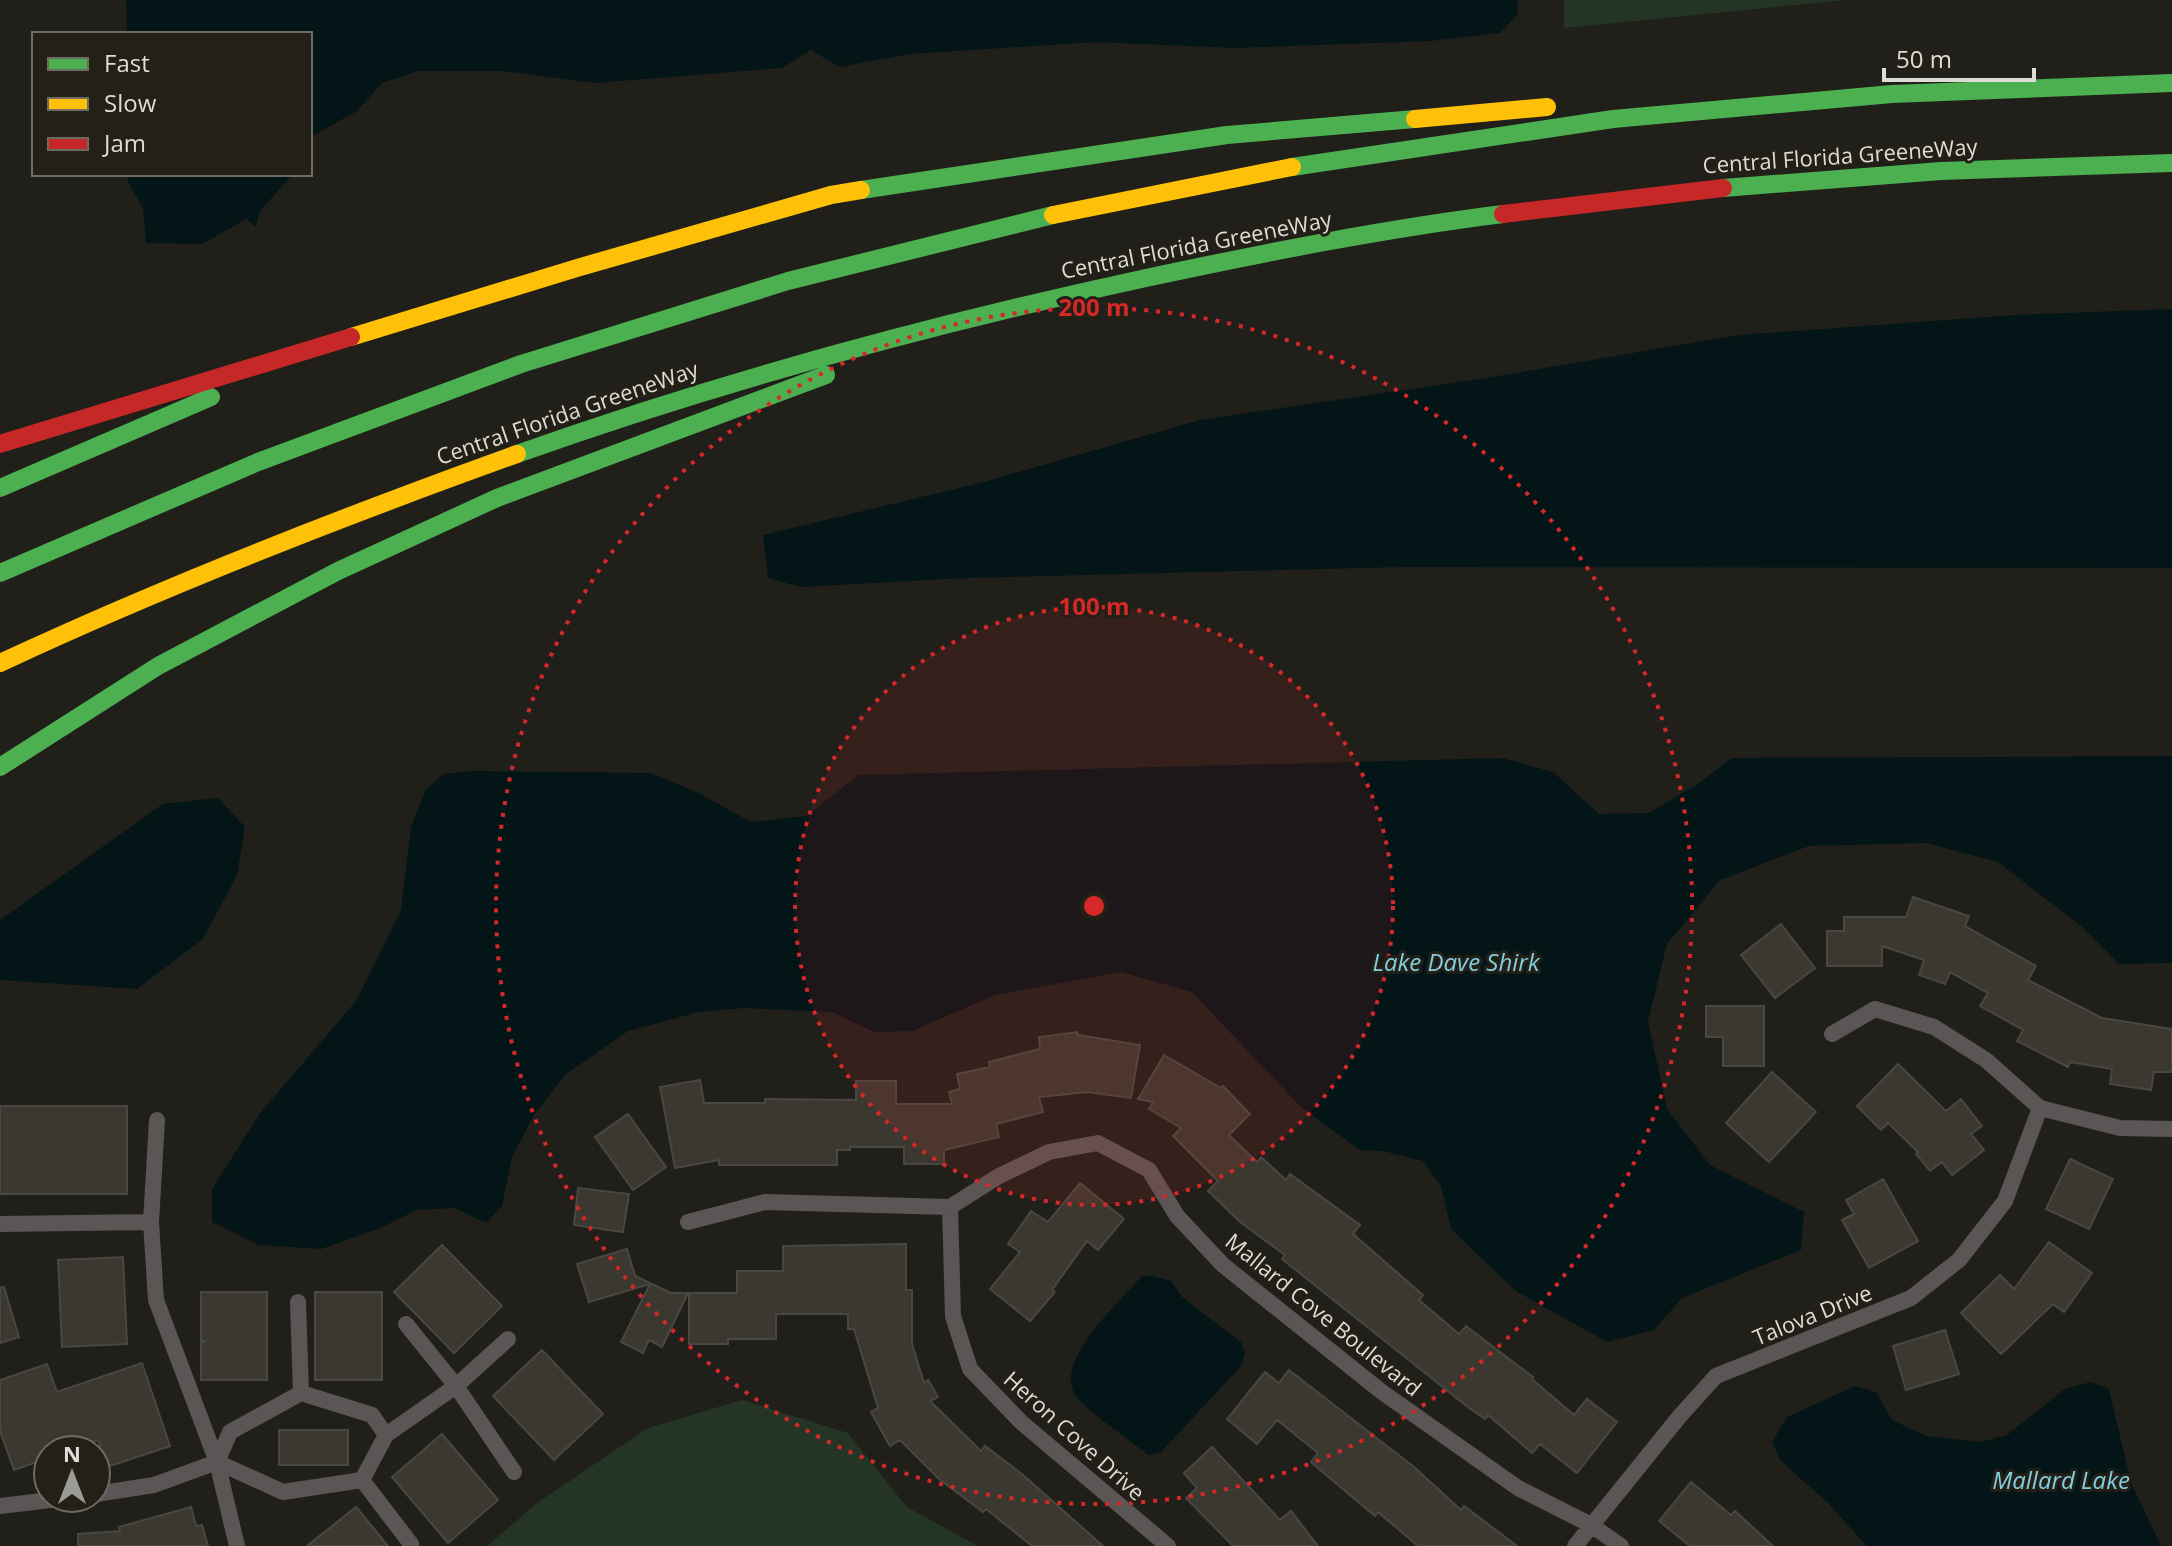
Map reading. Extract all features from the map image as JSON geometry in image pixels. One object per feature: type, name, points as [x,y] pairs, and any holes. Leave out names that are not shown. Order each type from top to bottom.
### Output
[{"type":"highway","points":[[0,444],[577,268],[847,193],[1243,134],[1525,108],[2042,85],[2172,83]]},
{"type":"highway","points":[[0,573],[179,494],[480,379],[689,311],[915,247],[1128,197],[1433,141],[1651,113],[1868,94]]},
{"type":"highway","name":"Central Florida GreeneWay","points":[[0,663],[108,613],[293,536],[610,421],[727,384],[921,330],[1086,290],[1236,258],[1446,222],[1660,194],[1888,174],[2172,163]]},
{"type":"highway","points":[[0,767],[158,666],[338,571],[497,498],[820,377],[1011,318],[1236,258]]},
{"type":"highway","points":[[0,488],[328,346]]},
{"type":"street","points":[[1832,1034],[1875,1009],[1934,1027],[1986,1060],[2040,1108],[2120,1128],[2172,1129]]},
{"type":"street","name":"Talova Drive","points":[[1575,1546],[1716,1376],[1911,1298],[1959,1260],[2005,1201],[2040,1108]]},
{"type":"street","points":[[157,1120],[151,1222],[156,1300],[217,1462],[237,1546]]},
{"type":"street","name":"Mallard Cove Boulevard","points":[[950,1207],[999,1176],[1049,1152],[1098,1143],[1149,1170],[1177,1216],[1223,1265],[1382,1392],[1518,1488],[1591,1525],[1621,1546]]},
{"type":"street","points":[[688,1222],[765,1202],[950,1207]]},
{"type":"street","name":"Heron Cove Drive","points":[[950,1207],[953,1316],[970,1369],[1021,1422],[1168,1546]]},
{"type":"street","points":[[0,1224],[151,1222]]},
{"type":"street","points":[[298,1302],[301,1393]]},
{"type":"street","points":[[406,1324],[456,1386],[514,1472]]},
{"type":"street","points":[[362,1480],[386,1435],[456,1386],[508,1339]]},
{"type":"street","points":[[217,1462],[230,1432],[301,1393],[372,1415],[386,1435]]},
{"type":"street","points":[[112,1492],[154,1485],[217,1462],[283,1492],[362,1480]]},
{"type":"street","points":[[362,1480],[411,1544]]},
{"type":"street","points":[[0,1506],[32,1502]]},
{"type":"green space","points":[[1564,0],[1847,0],[1564,28]]},
{"type":"green space","points":[[742,1400],[848,1433],[907,1507],[978,1546],[487,1546],[537,1503],[648,1428]]},
{"type":"water","points":[[126,0],[1518,0],[1517,15],[1500,33],[1430,41],[1234,48],[1096,42],[910,54],[840,67],[811,50],[782,68],[595,83],[503,71],[418,71],[382,83],[357,111],[312,136],[312,32],[127,32]]},
{"type":"water","points":[[128,176],[291,176],[260,211],[256,227],[246,219],[203,244],[146,243],[143,208],[128,182]]},
{"type":"water","points":[[2172,309],[2172,568],[1403,567],[967,578],[800,587],[768,578],[763,535],[980,483],[1200,420],[1486,378],[1739,335],[2015,315]]},
{"type":"water","name":"Lake Dave Shirk","points":[[2172,756],[2172,963],[2119,964],[2081,926],[1998,862],[1926,843],[1809,846],[1720,880],[1667,944],[1648,1021],[1667,1109],[1710,1165],[1804,1212],[1801,1250],[1682,1298],[1654,1330],[1607,1342],[1516,1291],[1451,1229],[1441,1186],[1423,1161],[1383,1151],[1360,1150],[1301,1107],[1192,992],[1121,972],[995,995],[912,1031],[874,1032],[833,1012],[744,1008],[699,1012],[628,1031],[565,1075],[534,1115],[512,1157],[502,1206],[486,1223],[455,1208],[417,1210],[378,1229],[321,1249],[258,1245],[212,1222],[212,1189],[261,1112],[356,1001],[401,910],[411,827],[425,791],[443,774],[472,771],[650,773],[697,792],[751,822],[806,816],[859,775],[1502,758],[1553,772],[1599,814],[1649,813],[1696,785],[1732,758]]},
{"type":"water","points":[[218,798],[245,827],[237,875],[203,939],[137,989],[0,980],[0,920],[163,804]]},
{"type":"water","points":[[1142,1276],[1171,1281],[1182,1297],[1241,1342],[1245,1353],[1242,1365],[1161,1452],[1148,1455],[1079,1400],[1072,1386],[1072,1370],[1090,1335]]},
{"type":"water","name":"Mallard Lake","points":[[2091,1382],[2109,1389],[2131,1483],[2161,1546],[1867,1546],[1828,1503],[1780,1460],[1772,1442],[1787,1417],[1855,1386],[1876,1392],[1892,1420],[1926,1436],[1980,1442],[2007,1435],[2065,1389]]},
{"type":"building","points":[[1913,897],[1969,916],[1965,926],[2036,966],[2028,980],[2102,1018],[2172,1029],[2172,1072],[2154,1072],[2151,1090],[2110,1084],[2112,1069],[2070,1062],[2068,1067],[2017,1041],[2023,1030],[1980,1006],[1988,993],[1950,972],[1945,984],[1919,975],[1924,960],[1882,946],[1882,966],[1827,966],[1827,931],[1844,931],[1844,917],[1906,917]]},
{"type":"building","points":[[1781,924],[1815,968],[1775,998],[1741,955]]},
{"type":"building","points":[[1706,1006],[1764,1006],[1764,1066],[1723,1066],[1723,1037],[1706,1037]]},
{"type":"building","points":[[1077,1032],[1078,1035],[1140,1045],[1131,1098],[1087,1092],[1039,1097],[1043,1112],[996,1124],[999,1137],[944,1150],[944,1164],[904,1164],[904,1147],[850,1147],[850,1150],[837,1150],[837,1165],[719,1165],[719,1160],[675,1168],[660,1087],[700,1080],[704,1103],[765,1103],[765,1099],[856,1100],[856,1081],[896,1081],[896,1104],[952,1104],[949,1092],[960,1089],[957,1074],[990,1067],[989,1062],[1040,1049],[1039,1037]]},
{"type":"building","points":[[1164,1055],[1221,1088],[1223,1086],[1250,1114],[1229,1135],[1257,1162],[1261,1157],[1286,1180],[1290,1174],[1360,1225],[1353,1234],[1423,1295],[1419,1300],[1459,1334],[1466,1326],[1533,1377],[1574,1415],[1587,1399],[1617,1422],[1577,1473],[1540,1444],[1532,1453],[1488,1415],[1485,1419],[1469,1408],[1282,1259],[1285,1255],[1240,1222],[1208,1191],[1218,1181],[1173,1136],[1181,1128],[1149,1109],[1153,1102],[1138,1099]]},
{"type":"building","points":[[1898,1064],[1946,1111],[1961,1099],[1982,1126],[1971,1134],[1984,1150],[1952,1175],[1942,1162],[1930,1171],[1916,1154],[1918,1152],[1888,1123],[1881,1130],[1857,1106]]},
{"type":"building","points":[[1772,1072],[1816,1112],[1769,1162],[1726,1123]]},
{"type":"building","points":[[0,1106],[127,1106],[127,1194],[0,1194]]},
{"type":"building","points":[[628,1114],[666,1167],[633,1190],[595,1137]]},
{"type":"building","points":[[2070,1159],[2113,1179],[2089,1229],[2046,1209]]},
{"type":"building","points":[[1883,1179],[1918,1241],[1869,1268],[1842,1220],[1854,1214],[1846,1200]]},
{"type":"building","points":[[1080,1183],[1124,1219],[1098,1250],[1087,1241],[1052,1290],[1055,1292],[1030,1321],[990,1289],[1020,1252],[1008,1244],[1031,1211],[1048,1222]]},
{"type":"building","points":[[578,1188],[629,1194],[623,1232],[574,1225]]},
{"type":"building","points":[[2049,1242],[2092,1273],[2064,1312],[2053,1304],[2001,1354],[1961,1313],[2000,1275],[2014,1289]]},
{"type":"building","points":[[906,1244],[906,1290],[912,1290],[912,1344],[924,1383],[928,1380],[938,1397],[930,1401],[981,1451],[985,1446],[1022,1474],[1103,1546],[1032,1546],[986,1509],[983,1512],[939,1479],[900,1440],[890,1446],[871,1412],[878,1408],[854,1329],[848,1329],[848,1314],[776,1314],[776,1339],[728,1339],[728,1344],[689,1344],[689,1293],[737,1293],[737,1271],[783,1271],[783,1246]]},
{"type":"building","points":[[442,1245],[502,1306],[454,1353],[394,1292]]},
{"type":"building","points":[[627,1249],[635,1276],[671,1293],[688,1293],[662,1347],[649,1340],[643,1353],[621,1342],[650,1284],[589,1302],[577,1264]]},
{"type":"building","points":[[123,1257],[127,1344],[62,1347],[58,1260]]},
{"type":"building","points":[[4,1287],[19,1337],[0,1343],[0,1288]]},
{"type":"building","points":[[201,1292],[267,1292],[267,1380],[201,1380],[201,1343],[206,1341],[201,1341]]},
{"type":"building","points":[[315,1292],[382,1292],[382,1380],[315,1380]]},
{"type":"building","points":[[1945,1330],[1959,1374],[1906,1390],[1893,1346]]},
{"type":"building","points":[[542,1350],[603,1414],[554,1460],[493,1396]]},
{"type":"building","points":[[142,1363],[170,1446],[112,1465],[112,1434],[32,1434],[32,1464],[14,1470],[0,1431],[0,1380],[47,1364],[57,1392]]},
{"type":"building","points":[[1289,1370],[1414,1467],[1461,1510],[1464,1506],[1517,1546],[1418,1546],[1378,1512],[1375,1516],[1311,1462],[1318,1453],[1277,1420],[1257,1444],[1227,1419],[1265,1372],[1279,1383]]},
{"type":"building","points":[[279,1430],[348,1430],[348,1465],[279,1465]]},
{"type":"building","points":[[442,1434],[498,1500],[448,1543],[392,1477]]},
{"type":"building","points":[[1212,1447],[1280,1520],[1291,1511],[1318,1546],[1233,1546],[1186,1498],[1197,1488],[1184,1473]]},
{"type":"building","points":[[1691,1482],[1731,1515],[1735,1511],[1773,1546],[1690,1546],[1659,1521]]},
{"type":"building","points":[[191,1507],[196,1526],[202,1525],[208,1546],[78,1546],[78,1534],[120,1531],[119,1527]]},
{"type":"building","points":[[356,1507],[388,1546],[307,1546]]},
{"type":"traffic: fast","points":[[1292,167],[1613,119],[1892,94],[2172,83]]},
{"type":"traffic: fast","points":[[861,190],[1227,135],[1415,119]]},
{"type":"traffic: fast","points":[[1723,188],[1941,171],[2172,163]]},
{"type":"traffic: fast","points":[[517,454],[750,378],[987,315],[1279,251],[1503,214]]},
{"type":"traffic: fast","points":[[0,573],[258,462],[521,364],[788,281],[1053,215]]},
{"type":"traffic: fast","points":[[0,767],[158,666],[338,571],[497,498],[826,375]]},
{"type":"traffic: fast","points":[[0,488],[211,397]]},
{"type":"traffic: slow","points":[[1415,119],[1547,107]]},
{"type":"traffic: slow","points":[[1053,215],[1292,167]]},
{"type":"traffic: slow","points":[[351,337],[577,268],[831,195],[861,190]]},
{"type":"traffic: slow","points":[[0,663],[256,552],[517,454]]},
{"type":"traffic: jam","points":[[1503,214],[1723,188]]},
{"type":"traffic: jam","points":[[0,444],[351,337]]}]
